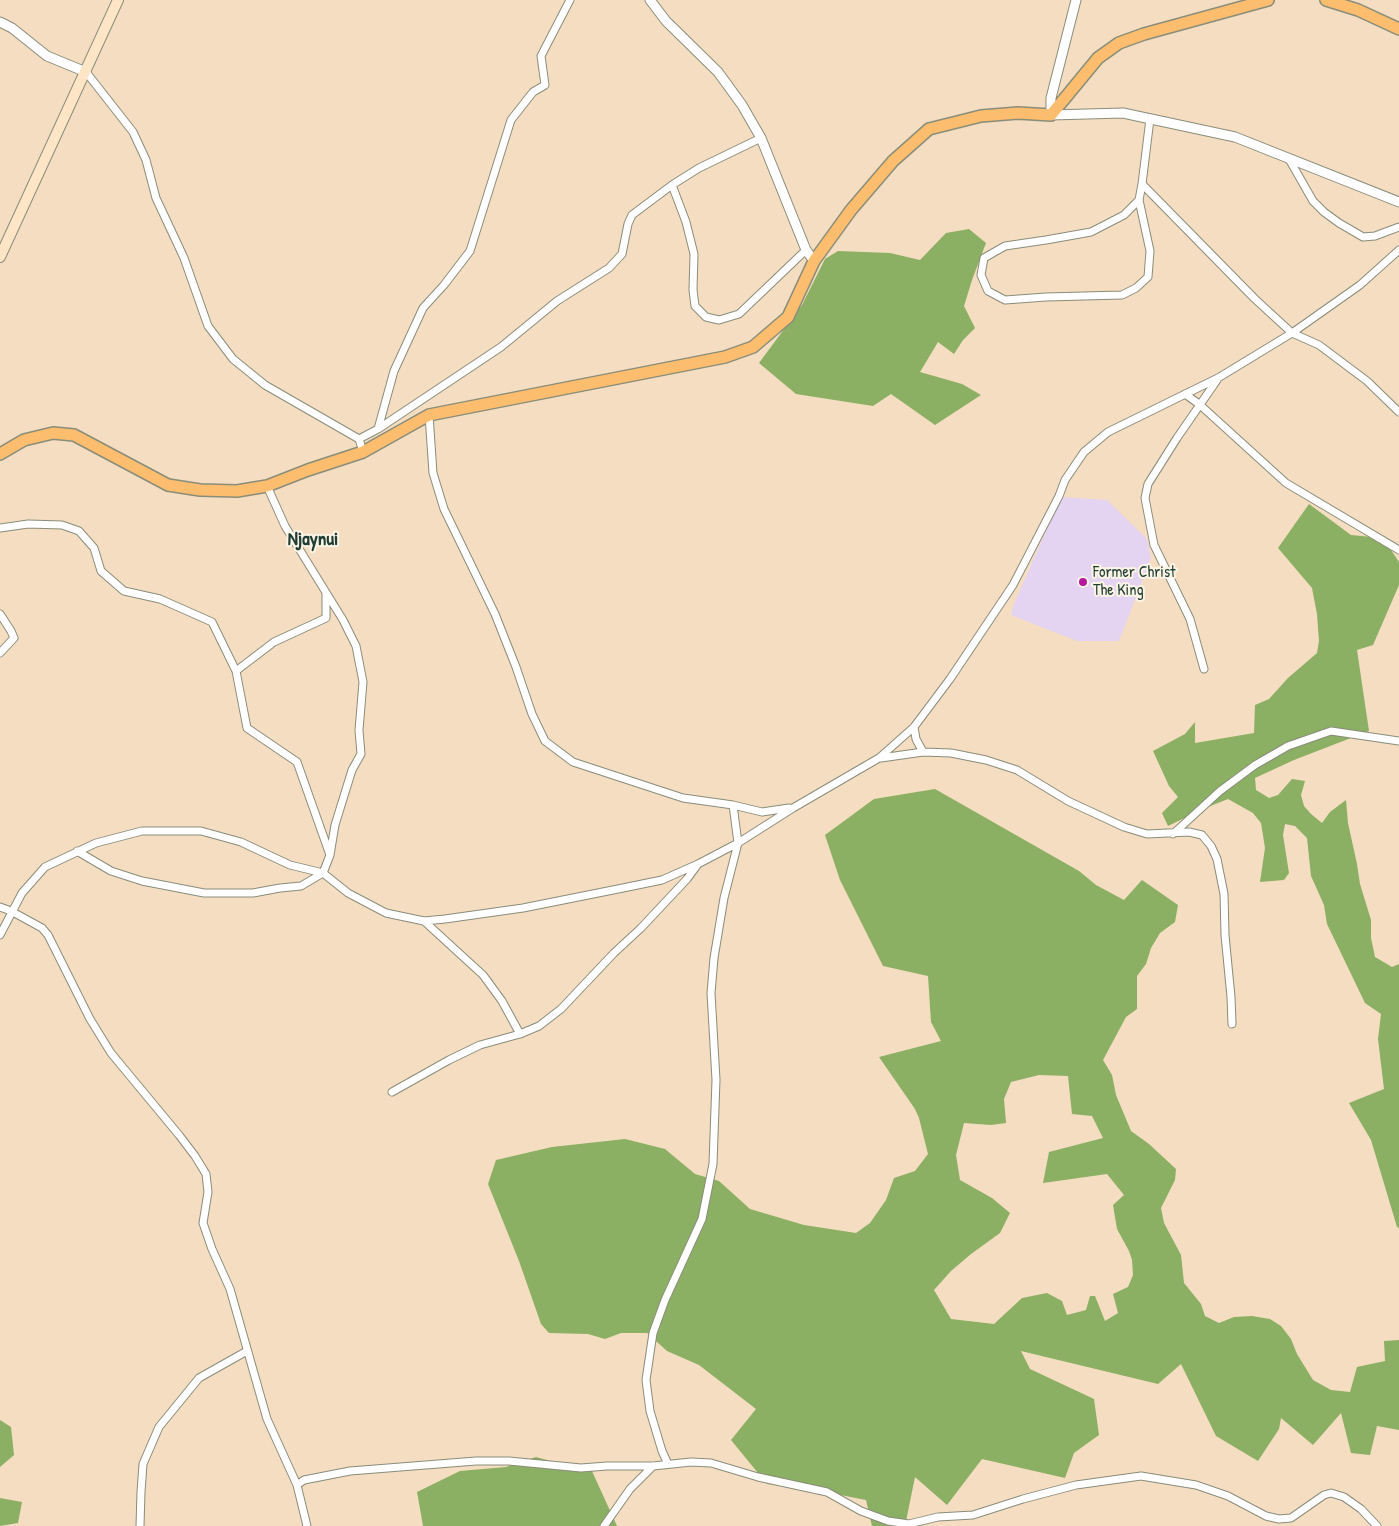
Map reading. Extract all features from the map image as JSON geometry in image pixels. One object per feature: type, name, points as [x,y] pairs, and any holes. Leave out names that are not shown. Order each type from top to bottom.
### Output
[{"type":"highway","points":[[0,454],[24,440],[53,433],[74,435],[168,485],[200,490],[237,491],[267,486],[363,452],[429,415],[724,357],[753,347],[788,317],[814,261],[857,203],[894,161],[928,129],[981,116],[1018,113],[1052,115],[1098,58],[1119,43],[1144,34],[1268,0]]},
{"type":"highway","points":[[1326,0],[1358,10],[1399,29]]},
{"type":"main road","points":[[0,257],[118,0]]},
{"type":"street","points":[[378,429],[394,371],[422,308],[444,285],[470,251],[511,120],[533,92],[545,85],[541,56],[570,0]]},
{"type":"street","points":[[650,0],[666,21],[718,72],[742,105],[762,138],[806,250],[814,261]]},
{"type":"street","points":[[1076,0],[1051,98],[1052,115],[1123,114],[1235,137],[1399,202]]},
{"type":"street","points":[[0,22],[12,28],[47,56],[86,72],[134,132],[146,160],[156,198],[184,258],[208,326],[233,360],[265,385],[359,439],[363,452]]},
{"type":"street","points":[[1139,200],[1124,215],[1091,232],[1005,246],[984,258],[981,275],[988,291],[1005,300],[1046,296],[1122,294],[1136,288],[1148,277],[1150,251],[1139,200],[1150,119]]},
{"type":"street","points":[[359,439],[378,429],[501,347],[557,301],[609,268],[622,254],[628,224],[632,215],[672,185],[699,168],[762,138]]},
{"type":"street","points":[[1289,159],[1313,201],[1339,223],[1363,237],[1375,236],[1399,226]]},
{"type":"street","points":[[1142,184],[1292,334],[1319,345],[1367,382],[1399,412]]},
{"type":"street","points":[[672,185],[686,222],[694,254],[693,290],[695,306],[706,317],[719,320],[739,314],[806,250]]},
{"type":"street","points":[[0,935],[22,893],[46,867],[96,843],[142,831],[201,831],[241,842],[290,864],[323,873],[348,893],[386,913],[424,920],[445,919],[523,908],[618,889],[662,880],[698,864],[738,843],[793,808],[880,758],[914,727],[950,679],[1013,585],[1059,496],[1065,480],[1084,452],[1108,432],[1218,378],[1292,334],[1360,285],[1399,250]]},
{"type":"street","points":[[1204,670],[1190,619],[1154,545],[1145,498],[1148,484],[1218,378]]},
{"type":"street","points":[[1185,394],[1200,404],[1286,483],[1399,550]]},
{"type":"street","points":[[429,415],[434,473],[444,509],[495,614],[532,714],[545,741],[573,762],[683,798],[733,805],[762,812],[793,808]]},
{"type":"street","points":[[77,851],[111,871],[142,881],[204,893],[252,893],[301,886],[323,873],[330,855],[336,825],[352,770],[361,754],[359,730],[363,682],[356,646],[343,620],[285,526],[267,486]]},
{"type":"street","points":[[0,528],[28,524],[62,525],[79,531],[94,548],[101,571],[124,592],[160,599],[212,622],[236,671],[247,728],[297,762],[330,855]]},
{"type":"street","points":[[236,671],[274,642],[326,618],[326,593]]},
{"type":"street","points":[[0,614],[12,631],[14,638],[0,653]]},
{"type":"street","points":[[914,727],[916,739],[923,752]]},
{"type":"street","points":[[1173,834],[1220,791],[1255,765],[1288,746],[1331,732],[1399,741]]},
{"type":"street","points":[[880,758],[923,752],[951,753],[986,760],[1017,770],[1068,801],[1124,827],[1147,834],[1189,832],[1202,835],[1211,846],[1217,859],[1224,894],[1225,935],[1232,1024]]},
{"type":"street","points":[[668,1464],[662,1451],[650,1411],[646,1380],[652,1333],[702,1219],[713,1164],[716,1080],[711,994],[714,958],[724,898],[738,843],[733,805]]},
{"type":"street","points":[[392,1092],[480,1045],[520,1034],[539,1026],[561,1009],[614,952],[641,928],[687,879],[698,864]]},
{"type":"street","points":[[0,907],[42,928],[48,935],[90,1019],[111,1053],[179,1135],[206,1174],[208,1192],[203,1223],[212,1249],[230,1289],[267,1419],[297,1485],[307,1526]]},
{"type":"street","points":[[424,920],[483,976],[502,1001],[520,1034]]},
{"type":"street","points":[[140,1526],[143,1464],[159,1427],[199,1378],[247,1351]]},
{"type":"street","points":[[297,1485],[304,1480],[350,1471],[476,1461],[509,1461],[581,1468],[615,1465],[653,1466],[690,1462],[711,1463],[758,1477],[827,1492],[861,1511],[888,1521],[910,1524],[938,1517],[974,1515],[1023,1499],[1076,1485],[1141,1476],[1196,1485],[1228,1496],[1266,1516],[1279,1519],[1291,1518],[1324,1495],[1332,1493],[1344,1497],[1361,1509],[1377,1526]]},
{"type":"street","points":[[604,1526],[630,1489],[653,1466]]},
{"type":"shaded area","name":"Former Christ The King","points":[[1061,497],[1107,500],[1147,539],[1151,558],[1119,641],[1077,641],[1011,615],[1013,606]]},
{"type":"green space","points":[[969,229],[986,243],[964,306],[975,328],[963,340],[954,354],[938,342],[920,372],[962,384],[981,395],[935,425],[891,394],[873,406],[796,394],[759,363],[802,305],[825,259],[838,251],[890,253],[920,260],[946,233]]},
{"type":"green space","points":[[1309,504],[1351,535],[1383,538],[1399,562],[1399,585],[1373,645],[1357,650],[1369,731],[1294,760],[1255,778],[1256,790],[1269,798],[1278,795],[1292,779],[1305,781],[1301,795],[1304,806],[1322,823],[1330,812],[1346,800],[1348,823],[1360,884],[1371,920],[1371,938],[1375,957],[1392,967],[1399,964],[1399,1228],[1397,1227],[1371,1140],[1349,1103],[1384,1089],[1378,1039],[1381,1014],[1365,1003],[1327,924],[1324,905],[1311,876],[1307,838],[1295,826],[1285,824],[1283,835],[1289,873],[1284,880],[1260,882],[1265,848],[1261,823],[1253,813],[1228,799],[1168,826],[1162,813],[1178,797],[1169,786],[1153,751],[1185,734],[1195,722],[1195,743],[1254,733],[1255,705],[1269,699],[1288,678],[1317,653],[1319,641],[1317,614],[1312,588],[1278,548]]},
{"type":"green space","points":[[935,789],[1079,871],[1096,885],[1124,900],[1142,880],[1178,905],[1175,922],[1160,933],[1151,948],[1146,964],[1137,976],[1137,1009],[1126,1017],[1103,1060],[1112,1075],[1116,1095],[1131,1131],[1149,1144],[1176,1169],[1175,1180],[1161,1208],[1164,1223],[1181,1255],[1184,1283],[1201,1304],[1205,1316],[1219,1323],[1234,1317],[1252,1316],[1270,1319],[1281,1326],[1291,1339],[1297,1354],[1313,1380],[1331,1390],[1350,1392],[1357,1367],[1385,1361],[1384,1341],[1399,1340],[1399,1430],[1377,1426],[1370,1455],[1351,1453],[1341,1413],[1313,1445],[1281,1418],[1279,1429],[1258,1461],[1216,1436],[1181,1364],[1158,1384],[1021,1351],[1030,1369],[1094,1399],[1099,1435],[1074,1453],[1065,1478],[982,1459],[947,1505],[915,1477],[905,1526],[872,1526],[866,1500],[810,1489],[767,1484],[731,1440],[756,1409],[699,1365],[667,1351],[647,1333],[621,1333],[605,1339],[588,1334],[549,1333],[541,1324],[519,1261],[488,1184],[496,1160],[552,1147],[625,1139],[665,1149],[695,1174],[719,1181],[750,1209],[804,1225],[856,1233],[870,1223],[886,1200],[894,1178],[915,1171],[928,1154],[915,1109],[879,1057],[941,1041],[931,1022],[928,976],[883,966],[840,880],[825,835],[874,799]],"holes":[[[1039,1075],[1068,1076],[1072,1114],[1092,1116],[1103,1138],[1049,1152],[1043,1183],[1107,1174],[1124,1195],[1113,1205],[1117,1229],[1132,1260],[1133,1275],[1128,1287],[1113,1294],[1118,1313],[1105,1321],[1095,1296],[1090,1296],[1086,1310],[1067,1315],[1062,1301],[1047,1293],[1022,1298],[994,1324],[951,1319],[934,1290],[951,1271],[1000,1233],[1010,1213],[992,1198],[960,1180],[956,1155],[964,1123],[991,1125],[1006,1123],[1004,1099],[1011,1082]]]},
{"type":"green space","points":[[0,1420],[11,1427],[14,1455],[0,1467]]},
{"type":"green space","points":[[536,1457],[569,1466],[591,1469],[617,1526],[423,1526],[417,1492],[460,1471],[506,1467]]},
{"type":"green space","points":[[0,1498],[22,1502],[18,1523],[0,1526]]},
{"type":"place","name":"Former Christ The King","points":[[1083,582]]},
{"type":"district","name":"Njaynui","points":[[313,540]]}]
